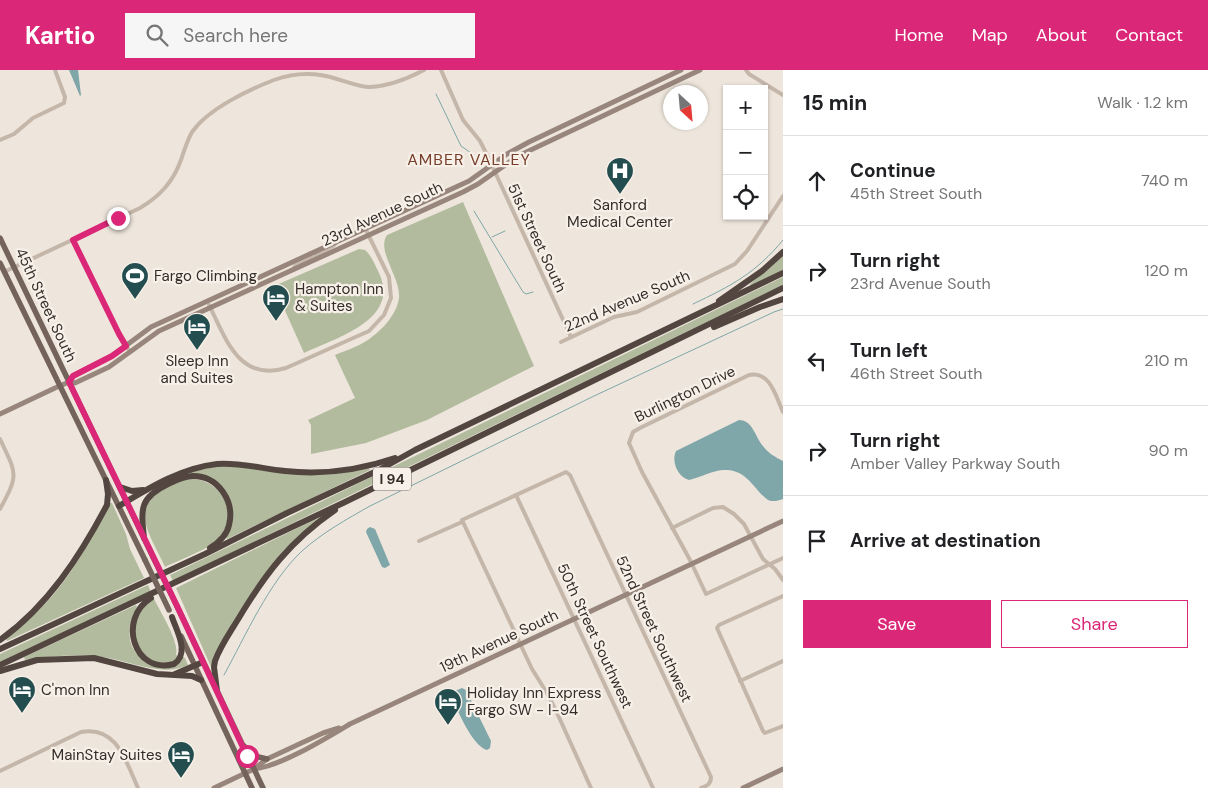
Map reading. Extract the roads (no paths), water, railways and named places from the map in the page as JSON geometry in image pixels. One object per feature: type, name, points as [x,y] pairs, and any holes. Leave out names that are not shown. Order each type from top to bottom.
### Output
[{"type":"highway","points":[[689,320],[745,284],[783,252]]},
{"type":"highway","name":"I 94","points":[[0,648],[194,559],[379,470],[415,450],[689,320],[783,273]]},
{"type":"highway","name":"I 94","points":[[0,665],[348,500],[783,288]]},
{"type":"highway","points":[[660,349],[783,299]]},
{"type":"highway","points":[[119,506],[149,488],[184,471],[217,464],[310,473],[361,467],[415,450]]},
{"type":"highway","points":[[144,538],[142,509],[147,498],[183,478],[193,476],[211,481],[224,492],[228,500],[230,510],[229,526],[221,540],[194,559]]},
{"type":"highway","points":[[0,640],[34,612],[59,584],[107,505],[106,480]]},
{"type":"highway","points":[[120,487],[132,491],[149,488]]},
{"type":"highway","points":[[217,691],[215,661],[256,590],[276,562],[296,540],[348,500]]},
{"type":"highway","points":[[172,617],[183,650],[182,655],[174,664],[157,664],[148,660],[136,648],[133,638],[133,621],[136,613],[146,601],[180,580]]},
{"type":"highway","points":[[0,671],[37,660],[94,658],[156,674],[192,676],[201,680]]},
{"type":"highway","points":[[169,675],[203,662]]},
{"type":"main road","name":"45th Street South","points":[[0,238],[263,788]]},
{"type":"main road","name":"45th Street South","points":[[0,263],[146,560],[252,788]]},
{"type":"main road","points":[[242,745],[254,756],[267,759]]},
{"type":"street","points":[[0,140],[14,134],[33,118],[61,105],[66,100],[55,70]]},
{"type":"street","points":[[4,272],[140,208],[157,197],[173,178],[188,141],[205,117],[222,105],[273,80],[291,75],[316,73],[356,85],[370,87],[398,82],[424,70]]},
{"type":"street","name":"51st Street South","points":[[441,70],[463,120],[480,141],[492,165],[571,337]]},
{"type":"street","name":"23rd Avenue South","points":[[0,414],[69,382],[73,376],[112,356],[151,327],[469,181],[507,154],[529,142],[681,70]]},
{"type":"street","name":"23rd Avenue South","points":[[69,382],[75,383],[109,367],[159,332],[470,188],[518,156],[700,70]]},
{"type":"street","points":[[746,70],[749,74],[783,95]]},
{"type":"street","name":"22nd Avenue South","points":[[561,342],[614,317],[637,312],[735,264],[747,251],[783,196]]},
{"type":"street","points":[[207,301],[226,340],[236,355],[250,367],[266,372],[276,372],[369,331],[384,315],[391,298],[389,277],[365,228]]},
{"type":"street","points":[[73,240],[119,334],[130,352]]},
{"type":"street","name":"23rd Avenue South","points":[[315,259],[316,255],[333,246],[337,241]]},
{"type":"street","name":"23rd Avenue South","points":[[293,269],[295,266],[310,259],[312,257],[310,253]]},
{"type":"street","name":"Burlington Drive","points":[[770,564],[706,594],[630,447],[630,438],[633,432],[756,374],[762,375],[767,379],[783,412]]},
{"type":"street","points":[[0,439],[12,464],[14,475],[12,488],[0,509]]},
{"type":"street","name":"52nd Street Southwest","points":[[516,495],[566,472],[570,475],[711,777],[711,781],[707,786],[701,788]]},
{"type":"street","points":[[420,542],[516,495]]},
{"type":"street","name":"50th Street Southwest","points":[[516,495],[653,788]]},
{"type":"street","points":[[672,528],[713,508],[723,506],[744,524],[763,559],[770,564],[783,580]]},
{"type":"street","points":[[462,521],[520,645],[532,669],[548,693],[591,788]]},
{"type":"street","name":"19th Avenue South","points":[[254,769],[265,768],[319,742],[350,724],[783,522]]},
{"type":"street","points":[[770,564],[783,558]]},
{"type":"street","points":[[783,596],[720,624],[717,628],[765,733],[783,726]]},
{"type":"street","points":[[740,681],[783,661]]},
{"type":"street","name":"19th Avenue South","points":[[214,788],[254,769],[267,759],[323,733],[350,724]]},
{"type":"street","points":[[0,771],[73,736],[88,731],[106,735],[113,740],[122,754],[138,788]]},
{"type":"street","points":[[743,788],[783,769]]},
{"type":"water","points":[[69,70],[78,70],[80,96]]},
{"type":"water","points":[[739,420],[748,423],[765,448],[772,455],[783,461],[783,499],[768,500],[746,477],[734,471],[717,471],[689,480],[676,469],[674,460],[676,451]]},
{"type":"water","points":[[370,527],[375,529],[390,565],[385,568],[382,567],[366,532]]},
{"type":"water","points":[[462,688],[466,690],[491,741],[490,748],[487,750],[481,747],[471,735],[451,697],[453,692]]},
{"type":"waterway","points":[[436,94],[461,146],[471,153]]},
{"type":"waterway","points":[[474,211],[523,292],[526,294],[533,292]]},
{"type":"waterway","points":[[492,237],[505,231]]},
{"type":"waterway","points":[[693,304],[742,278],[763,261],[783,240]]},
{"type":"waterway","points":[[224,675],[259,610],[279,578],[302,551],[318,538],[370,506],[594,396],[783,309]]},
{"type":"place","name":"Sanford Medical Center","points":[[620,195]]},
{"type":"place","name":"Fargo Climbing","points":[[135,300]]},
{"type":"place","name":"Hampton Inn & Suites","points":[[276,322]]},
{"type":"place","name":"Sleep Inn and Suites","points":[[197,351]]},
{"type":"place","name":"C'mon Inn","points":[[22,714]]},
{"type":"place","name":"Holiday Inn Express Fargo SW - I-94","points":[[448,726]]},
{"type":"place","name":"MainStay Suites","points":[[181,779]]},
{"type":"district","name":"AMBER VALLEY","points":[[469,159]]}]
